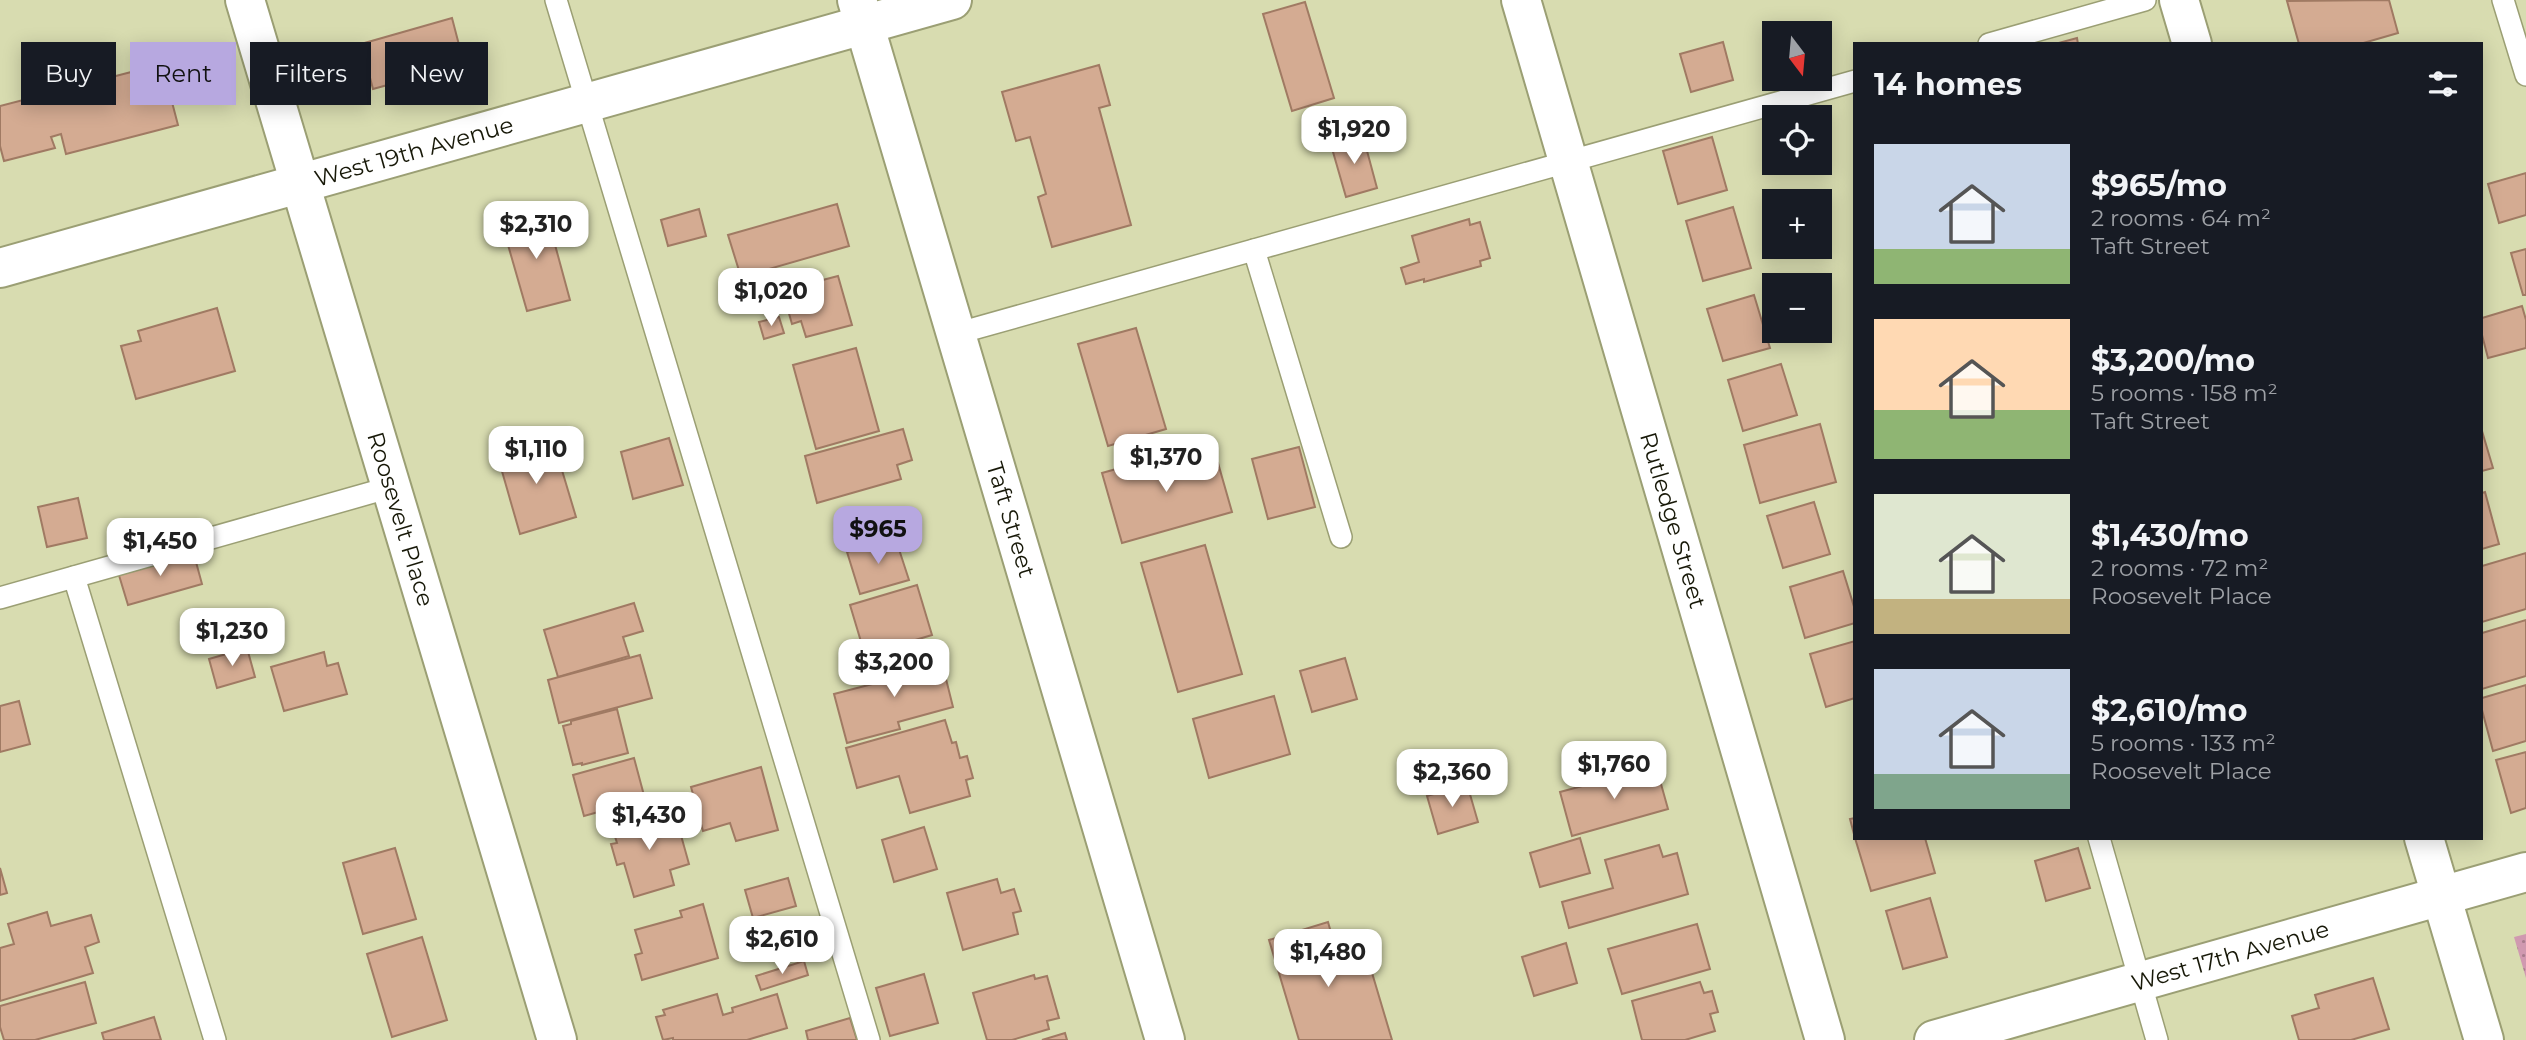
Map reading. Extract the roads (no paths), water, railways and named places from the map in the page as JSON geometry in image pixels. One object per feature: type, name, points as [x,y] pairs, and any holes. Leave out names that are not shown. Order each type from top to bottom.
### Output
[{"type":"street","name":"Roosevelt Place","points":[[245,0],[556,1040]]},
{"type":"street","name":"West 19th Avenue","points":[[0,268],[587,103],[860,12],[952,0]]},
{"type":"street","name":"Rutledge Street","points":[[1521,0],[1825,1040]]},
{"type":"street","points":[[2179,0],[2191,42]]},
{"type":"street","name":"Taft Street","points":[[860,12],[1165,1040]]},
{"type":"street","points":[[2425,840],[2484,1040]]},
{"type":"street","name":"West 17th Avenue","points":[[1934,1040],[2526,872]]},
{"type":"lane","points":[[556,0],[869,1040]]},
{"type":"lane","points":[[1996,42],[2145,0]]},
{"type":"lane","points":[[2503,0],[2526,75]]},
{"type":"lane","points":[[956,334],[1853,83]]},
{"type":"lane","points":[[1254,250],[1340,537]]},
{"type":"lane","points":[[0,598],[391,487]]},
{"type":"lane","points":[[74,577],[215,1040]]},
{"type":"lane","points":[[2100,840],[2157,1040]]}]
